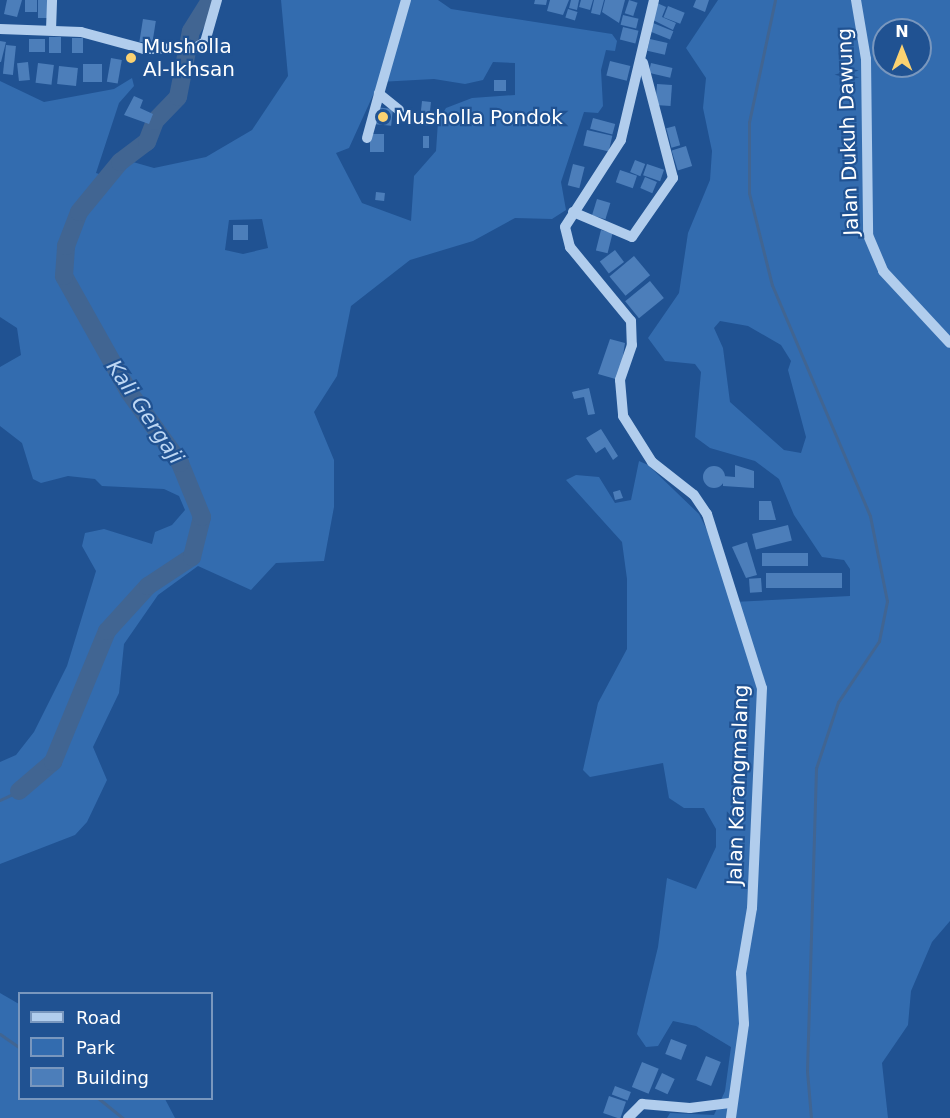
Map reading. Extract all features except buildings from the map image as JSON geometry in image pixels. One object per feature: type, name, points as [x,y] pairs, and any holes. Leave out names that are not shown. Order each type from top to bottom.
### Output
[{"type":"street","points":[[51,30],[52,0]]},
{"type":"street","points":[[0,30],[81,32],[144,49],[174,45],[195,48],[205,42],[218,0]]},
{"type":"street","points":[[367,138],[406,0]]},
{"type":"street","name":"Jalan Karangmalang","points":[[654,0],[643,63],[616,152],[573,212],[565,227],[570,247],[631,321],[632,345],[621,380],[623,416],[648,456],[694,495],[707,514],[762,688],[752,908],[741,973],[744,1024],[730,1103],[731,1118]]},
{"type":"street","name":"Jalan Dukuh Dawung","points":[[856,0],[866,59],[868,235],[883,271],[950,343]]},
{"type":"street","points":[[573,212],[632,237],[673,178],[643,63]]},
{"type":"street","points":[[379,94],[399,110]]},
{"type":"street","points":[[628,1118],[642,1104],[690,1108],[730,1103]]},
{"type":"green space","points":[[281,0],[438,0],[451,9],[612,34],[617,41],[615,51],[606,50],[601,70],[603,106],[598,113],[584,112],[561,182],[566,210],[552,219],[515,218],[473,241],[410,260],[351,306],[337,376],[314,412],[334,460],[334,507],[324,561],[276,563],[251,590],[198,566],[158,595],[124,644],[119,693],[93,747],[107,780],[87,822],[75,835],[0,864],[0,762],[16,755],[34,732],[67,666],[96,571],[82,546],[85,533],[104,529],[152,544],[155,532],[172,525],[185,510],[179,496],[164,489],[102,486],[95,479],[68,476],[41,483],[33,479],[22,443],[0,426],[0,367],[21,355],[17,328],[0,317],[0,81],[44,102],[114,89],[132,78],[134,86],[119,103],[96,173],[102,175],[119,158],[154,168],[206,157],[252,130],[288,76]],"holes":[[[493,62],[515,63],[515,95],[472,98],[446,108],[438,121],[436,151],[414,176],[411,221],[362,203],[336,153],[349,148],[379,82],[434,79],[465,84],[483,80]],[[262,219],[268,248],[243,254],[225,250],[229,220]]]},
{"type":"green space","points":[[718,0],[950,0],[950,921],[932,942],[911,991],[908,1025],[882,1063],[888,1118],[667,1118],[670,1113],[714,1115],[725,1091],[731,1047],[696,1026],[673,1021],[658,1046],[646,1047],[637,1034],[658,947],[667,878],[696,889],[716,847],[716,829],[704,808],[684,808],[669,798],[663,763],[590,777],[583,770],[598,703],[627,649],[627,579],[622,542],[566,480],[576,475],[599,477],[615,503],[631,500],[639,461],[648,465],[699,514],[718,552],[733,602],[850,596],[850,569],[844,560],[822,557],[794,515],[779,479],[755,461],[710,448],[695,437],[701,372],[695,364],[665,361],[648,338],[679,293],[688,233],[710,180],[712,151],[703,108],[706,78],[686,48]],"holes":[[[720,321],[748,326],[781,345],[791,361],[788,370],[806,437],[801,453],[784,450],[730,402],[723,348],[714,328]]]},
{"type":"green space","points":[[0,993],[18,1003],[18,1100],[166,1100],[175,1118],[0,1118]]},
{"type":"waterway","name":"Kali Gergaji","points":[[19,791],[53,762],[107,631],[148,586],[192,557],[202,517],[180,463],[129,392],[64,276],[66,246],[79,212],[120,162],[147,142],[155,121],[178,97],[191,31],[210,0]]},
{"type":"waterway","points":[[775,0],[749,122],[749,193],[772,285],[870,516],[887,601],[879,641],[838,702],[816,768],[807,1071],[811,1118]]},
{"type":"waterway","name":"Kali Gergaji","points":[[0,800],[19,791]]},
{"type":"waterway","name":"Kali Gergaji","points":[[0,1034],[18,1047]]},
{"type":"waterway","name":"Kali Gergaji","points":[[100,1100],[123,1118]]},
{"type":"place","name":"Musholla Al-Ikhsan","points":[[131,58]]},
{"type":"place","name":"Musholla Pondok","points":[[383,117]]}]
